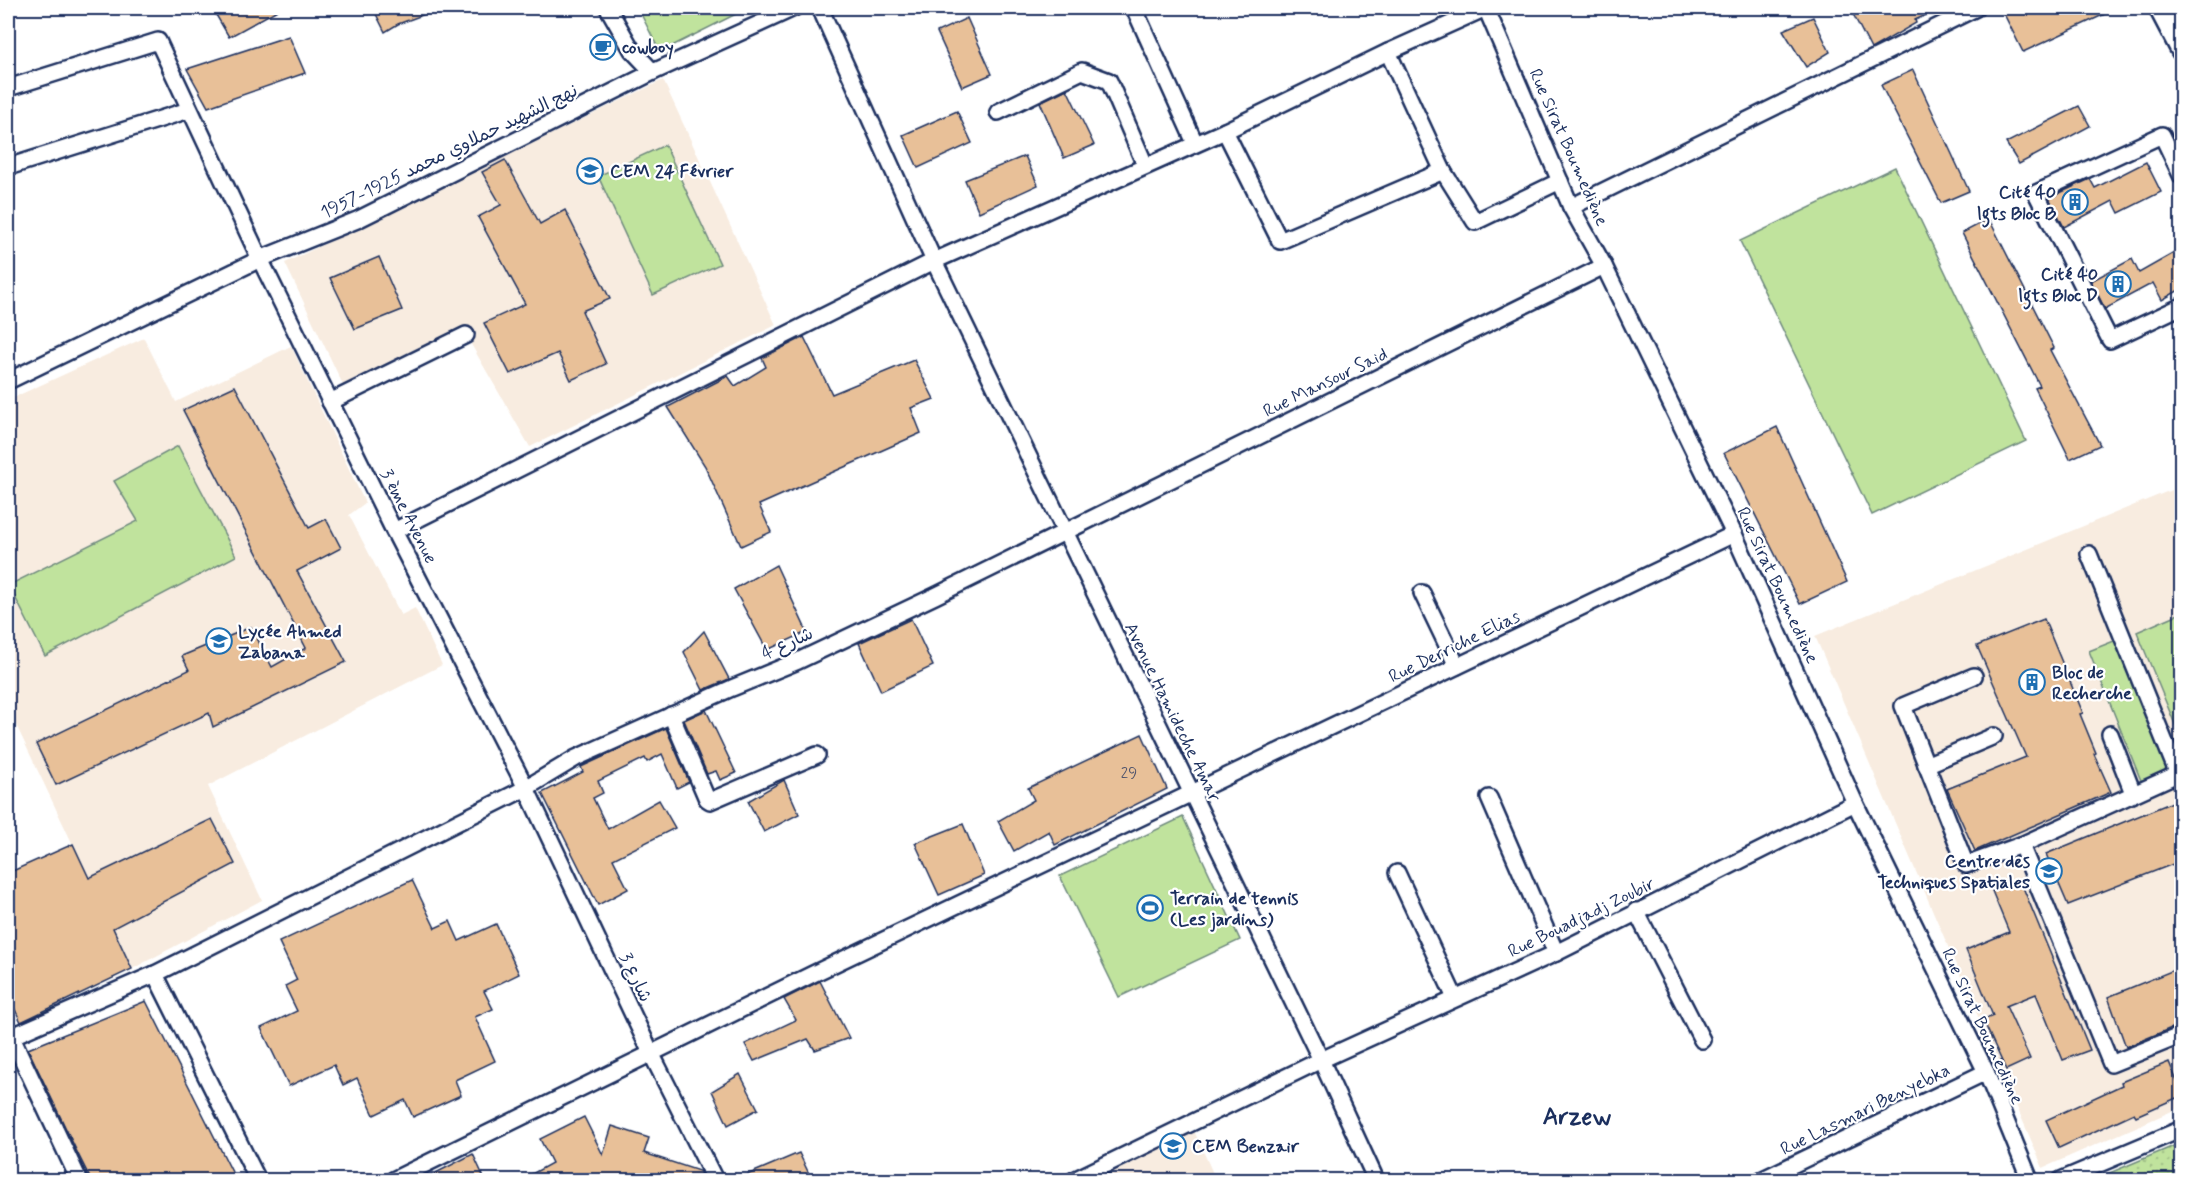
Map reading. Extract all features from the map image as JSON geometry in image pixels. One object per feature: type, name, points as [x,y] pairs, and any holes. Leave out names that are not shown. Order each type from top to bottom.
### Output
[{"type":"main road","points":[[2160,8],[2181,50]]},
{"type":"street","points":[[608,8],[632,50],[653,72]]},
{"type":"street","name":"نهج الشهيد حملاوي محمد 1925-1957","points":[[8,381],[260,259],[357,220],[653,72],[794,8]]},
{"type":"street","name":"Avenue Hamideche Amar","points":[[820,8],[934,261],[1376,1180]]},
{"type":"street","points":[[1134,8],[1195,143]]},
{"type":"street","points":[[394,531],[934,261],[1225,131],[1388,52],[1486,8]]},
{"type":"street","name":"Rue Sirat Boumediène","points":[[1486,8],[1571,207],[1604,266],[1734,534],[1856,803],[1986,1072],[2030,1180]]},
{"type":"street","points":[[1571,207],[1976,8]]},
{"type":"street","name":"3 ème Avenue","points":[[8,88],[158,41],[330,402],[526,788]]},
{"type":"street","points":[[1388,52],[1443,171],[1475,222],[1560,181]]},
{"type":"street","points":[[999,112],[1082,71],[1109,81],[1146,165]]},
{"type":"street","points":[[8,167],[189,110]]},
{"type":"street","points":[[1225,131],[1280,241],[1443,171]]},
{"type":"street","points":[[2181,174],[2162,135],[2036,194],[2110,340],[2181,306]]},
{"type":"street","name":"Rue Mansour Said","points":[[1065,533],[1604,266]]},
{"type":"street","points":[[330,402],[466,335]]},
{"type":"street","name":"شارع 4","points":[[9,1035],[155,975],[526,788],[576,758],[798,661],[1065,533]]},
{"type":"street","name":"Rue Derriche Elias","points":[[393,1180],[651,1053],[1734,534]]},
{"type":"street","points":[[1974,676],[1903,705],[1966,865],[2021,845],[2133,793],[2180,776],[2089,554]]},
{"type":"street","points":[[1422,593],[1457,666]]},
{"type":"street","points":[[671,715],[707,799],[710,801],[817,754]]},
{"type":"street","points":[[2110,734],[2133,793]]},
{"type":"street","points":[[1926,765],[1994,736]]},
{"type":"street","name":"شارع 3","points":[[526,788],[651,1053],[715,1180]]},
{"type":"street","points":[[1489,798],[1556,953]]},
{"type":"street","name":"Rue Bouadjadj Zoubir","points":[[1074,1180],[1320,1060],[1556,953],[1856,803]]},
{"type":"street","points":[[2021,845],[2111,1064],[2181,1035]]},
{"type":"street","points":[[1397,873],[1455,998]]},
{"type":"street","points":[[1636,911],[1702,1040]]},
{"type":"street","points":[[155,975],[258,1180]]},
{"type":"street","points":[[9,1035],[79,1180]]},
{"type":"street","name":"Rue Lasmari Benyebka","points":[[1761,1180],[1986,1072]]},
{"type":"street","points":[[2061,1180],[2181,1130]]},
{"type":"shaded area","name":"CEM 24 Février","points":[[663,80],[776,325],[530,447],[468,339],[344,387],[285,263]]},
{"type":"shaded area","name":"Lycée Ahmed Zabana","points":[[144,338],[176,402],[291,346],[365,503],[349,515],[401,615],[415,608],[442,665],[208,786],[262,900],[132,969],[8,708],[8,400]]},
{"type":"shaded area","name":"Centre des Techniques Spatiales","points":[[2181,486],[2181,1107],[2043,1168],[1815,636]]},
{"type":"shaded area","name":"CEM Benzair","points":[[1191,1124],[1216,1180],[1074,1180]]},
{"type":"green space","points":[[638,8],[748,8],[660,52]]},
{"type":"green space","points":[[665,145],[720,264],[653,295],[598,176]]},
{"type":"green space","points":[[1895,167],[2026,441],[1872,515],[1740,241]]},
{"type":"green space","points":[[178,446],[236,556],[45,656],[9,585],[138,521],[114,481]]},
{"type":"green space","points":[[2181,613],[2181,739],[2137,632]]},
{"type":"green space","points":[[2124,637],[2178,774],[2144,788],[2089,651]]},
{"type":"green space","name":"Terrain de tennis (Les jardins)","points":[[1183,817],[1240,940],[1119,997],[1060,876]]},
{"type":"green space","points":[[2181,1143],[2181,1180],[2093,1180]]},
{"type":"building","points":[[212,8],[281,8],[229,37]]},
{"type":"building","points":[[373,8],[439,9],[398,24],[385,32]]},
{"type":"building","points":[[1850,8],[1942,8],[1915,20],[1916,23],[1871,49]]},
{"type":"building","points":[[2001,8],[2118,8],[2023,52]]},
{"type":"building","points":[[1813,17],[1830,52],[1806,67],[1783,30]]},
{"type":"building","points":[[967,18],[992,74],[962,87],[937,32]]},
{"type":"building","points":[[289,36],[305,73],[208,107],[187,69]]},
{"type":"building","points":[[1913,70],[1969,191],[1941,203],[1881,85]]},
{"type":"building","points":[[1067,89],[1094,145],[1064,158],[1040,102]]},
{"type":"building","points":[[2079,106],[2090,126],[2019,164],[2006,143]]},
{"type":"building","points":[[957,111],[972,143],[918,168],[903,135]]},
{"type":"building","points":[[1025,156],[1038,185],[979,212],[965,180]]},
{"type":"building","points":[[505,160],[540,224],[565,210],[610,299],[582,311],[606,364],[571,380],[558,353],[510,374],[484,323],[525,304],[478,217],[501,205],[482,172]]},
{"type":"building","points":[[2146,162],[2161,192],[2119,213],[2113,201],[2064,227],[2049,198],[2090,179],[2095,188]]},
{"type":"building","points":[[1989,219],[2054,348],[2050,350],[2100,445],[2070,459],[2035,388],[2040,386],[1962,233]]},
{"type":"building","points":[[2181,249],[2181,289],[2162,300],[2153,283],[2105,309],[2091,281],[2132,259],[2139,273]]},
{"type":"building","points":[[379,257],[402,310],[355,329],[330,278]]},
{"type":"building","points":[[804,337],[832,394],[914,360],[934,399],[911,408],[921,433],[759,505],[771,532],[741,546],[705,466],[668,407],[728,376],[735,386],[766,367],[762,358]]},
{"type":"building","points":[[235,386],[309,528],[326,519],[341,548],[297,571],[346,662],[213,727],[209,713],[56,785],[36,744],[189,670],[182,656],[251,627],[272,667],[306,648],[183,410]]},
{"type":"building","points":[[1777,427],[1847,582],[1800,604],[1724,453]]},
{"type":"building","points":[[776,565],[807,632],[767,650],[734,589]]},
{"type":"building","points":[[911,619],[933,666],[881,691],[859,643]]},
{"type":"building","points":[[2044,619],[2083,713],[2080,714],[2096,753],[2094,754],[2111,792],[1975,851],[1947,789],[2026,757],[1977,646]]},
{"type":"building","points":[[704,631],[729,679],[703,690],[684,652]]},
{"type":"building","points":[[706,710],[736,773],[720,780],[716,771],[707,774],[684,720]]},
{"type":"building","points":[[666,728],[689,782],[677,788],[662,754],[647,762],[645,758],[598,781],[603,793],[593,798],[608,829],[659,800],[675,828],[613,859],[628,889],[598,905],[542,793],[583,772],[581,767]]},
{"type":"building","points":[[1142,734],[1167,789],[1055,845],[1049,831],[1014,851],[998,821],[1034,800],[1028,788]]},
{"type":"building","points":[[784,780],[799,814],[764,832],[748,801]]},
{"type":"building","points":[[2175,801],[2181,817],[2181,861],[2068,905],[2046,854]]},
{"type":"building","points":[[212,819],[235,864],[113,928],[132,969],[21,1022],[8,995],[8,873],[73,844],[89,878]]},
{"type":"building","points":[[963,824],[984,875],[939,895],[915,843]]},
{"type":"building","points":[[412,880],[435,928],[450,921],[459,941],[496,924],[519,974],[484,991],[493,1009],[475,1017],[495,1061],[455,1080],[461,1095],[413,1117],[405,1100],[374,1115],[357,1078],[343,1085],[334,1065],[289,1086],[261,1028],[297,1011],[285,986],[297,980],[279,942]]},
{"type":"building","points":[[2020,880],[2090,1050],[2063,1060],[2036,994],[2006,1006],[2030,1059],[2006,1070],[1983,1020],[1993,1016],[1966,950],[2009,932],[1992,891]]},
{"type":"building","points":[[2181,967],[2181,1024],[2126,1047],[2108,997]]},
{"type":"building","points":[[820,981],[849,1038],[815,1050],[808,1039],[754,1061],[745,1044],[796,1020],[784,999]]},
{"type":"building","points":[[146,1001],[236,1180],[91,1180],[28,1049]]},
{"type":"building","points":[[2169,1062],[2181,1096],[2136,1116],[2134,1113],[2059,1148],[2046,1120],[2122,1085],[2121,1082]]},
{"type":"building","points":[[740,1074],[758,1109],[728,1125],[712,1091]]},
{"type":"building","points":[[584,1117],[603,1155],[612,1126],[649,1138],[644,1153],[699,1171],[704,1180],[521,1180],[552,1163],[540,1139]]},
{"type":"building","points":[[799,1153],[812,1180],[735,1180]]},
{"type":"building","points":[[473,1154],[485,1180],[422,1180]]},
{"type":"place","name":"cowboy","points":[[603,47]]},
{"type":"place","name":"CEM 24 Février","points":[[590,171]]},
{"type":"place","name":"Cité 40 lgts Bloc B","points":[[2075,202]]},
{"type":"place","name":"Cité 40 lgts Bloc D","points":[[2118,284]]},
{"type":"place","name":"Lycée Ahmed Zabana","points":[[219,641]]},
{"type":"place","name":"Bloc de Recherche","points":[[2032,682]]},
{"type":"place","name":"Centre des Techniques Spatiales","points":[[2049,871]]},
{"type":"place","name":"Terrain de tennis (Les jardins)","points":[[1150,908]]},
{"type":"place","name":"CEM Benzair","points":[[1173,1146]]},
{"type":"district","name":"Arzew","points":[[1577,1116]]}]
